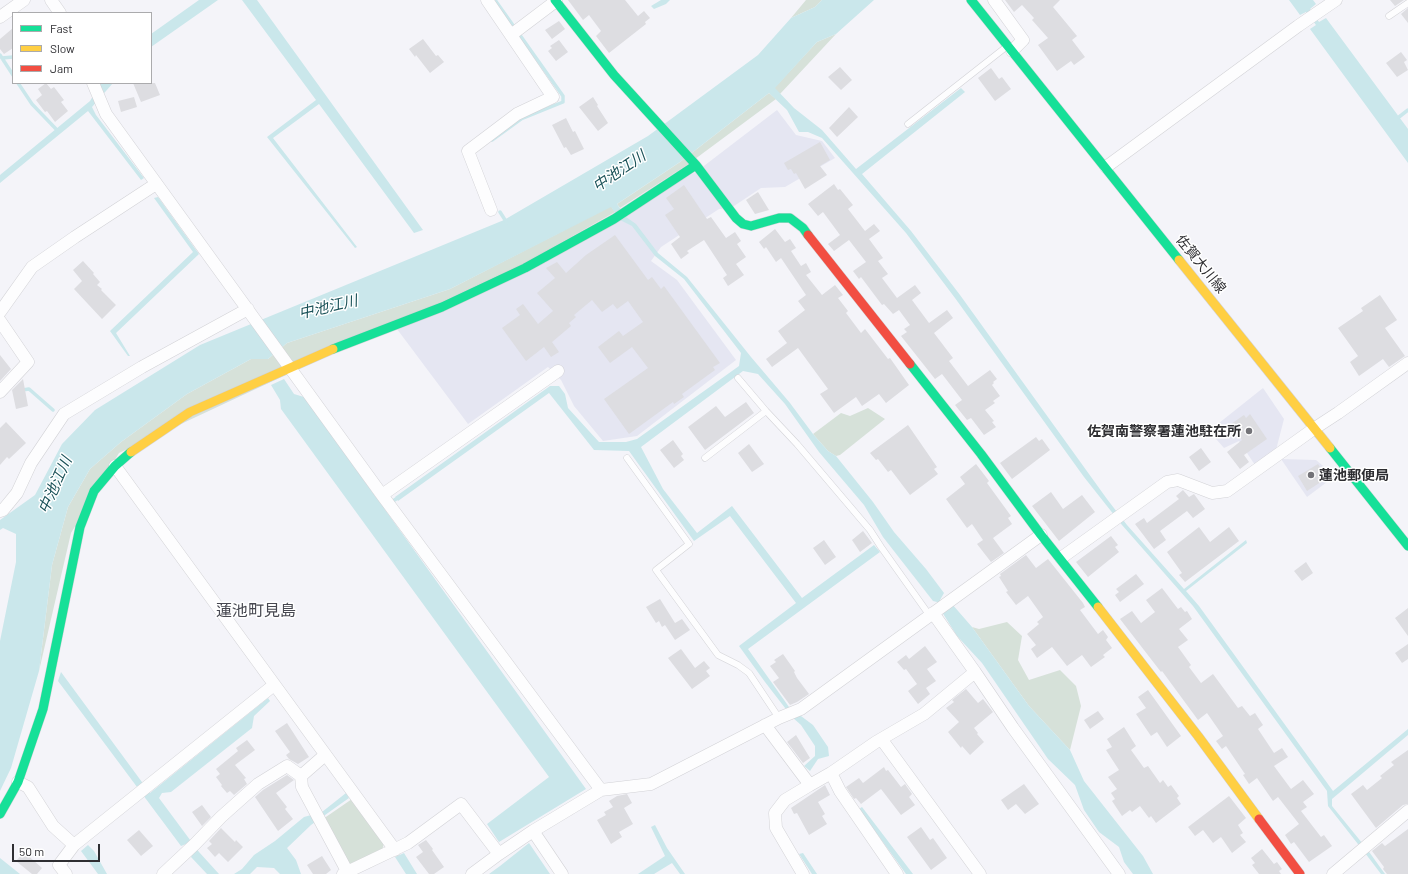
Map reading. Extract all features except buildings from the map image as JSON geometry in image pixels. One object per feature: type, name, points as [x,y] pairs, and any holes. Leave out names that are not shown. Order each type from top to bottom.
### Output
[{"type":"street","points":[[0,18],[24,0]]},
{"type":"street","points":[[51,0],[59,12]]},
{"type":"street","points":[[487,0],[515,32],[553,97],[517,114],[468,151],[491,210]]},
{"type":"street","name":"佐賀大川線","points":[[971,0],[1408,546]]},
{"type":"street","points":[[994,0],[1023,40],[1010,48]]},
{"type":"street","points":[[1106,167],[1336,0]]},
{"type":"street","points":[[515,32],[555,1],[614,75],[696,165],[736,218],[743,224],[751,226],[779,218],[790,218],[803,228],[981,454],[1041,535],[1061,558],[1198,736],[1300,874]]},
{"type":"street","points":[[94,85],[106,114],[156,184],[250,311],[382,495],[601,790]]},
{"type":"street","points":[[0,814],[18,782],[43,709],[80,527],[94,491],[115,466],[136,448],[190,412],[288,364],[442,307],[525,268],[614,218],[696,165]]},
{"type":"street","points":[[0,312],[32,268],[75,237],[156,184]]},
{"type":"street","points":[[0,511],[3,510],[17,493],[31,464],[64,414],[142,367],[250,311]]},
{"type":"street","points":[[0,320],[28,362],[0,392]]},
{"type":"street","points":[[1061,558],[1167,482],[1178,480],[1212,493],[1227,491],[1315,428],[1338,414],[1408,363]]},
{"type":"street","points":[[382,495],[558,371]]},
{"type":"street","points":[[115,466],[394,850]]},
{"type":"street","points":[[472,874],[499,854],[601,790],[650,784],[783,716],[801,709],[1041,535]]},
{"type":"street","points":[[937,611],[975,672],[1013,728],[1119,874]]},
{"type":"street","points":[[802,874],[776,828],[775,813],[785,800],[831,773],[876,742],[882,740],[924,714],[975,672]]},
{"type":"street","points":[[66,874],[59,865],[74,845],[274,685]]},
{"type":"street","points":[[765,725],[810,785]]},
{"type":"street","points":[[882,740],[980,874]]},
{"type":"street","points":[[301,776],[325,755]]},
{"type":"street","points":[[163,874],[221,817],[258,784],[287,766],[301,776],[302,787],[345,873],[408,843],[461,804],[499,854]]},
{"type":"street","points":[[831,773],[840,791],[897,874]]},
{"type":"street","points":[[18,782],[28,788],[53,826],[74,845]]},
{"type":"street","points":[[1333,874],[1408,810]]},
{"type":"street","points":[[533,832],[562,874]]},
{"type":"lane","points":[[1389,16],[1408,3]]},
{"type":"lane","points":[[908,124],[1010,48]]},
{"type":"lane","points":[[738,378],[797,444],[870,530],[881,547],[937,611]]},
{"type":"lane","points":[[705,458],[766,411]]},
{"type":"lane","points":[[627,458],[689,544],[656,570],[718,656],[738,665],[749,674],[783,716]]},
{"type":"shaded area","points":[[806,0],[822,0],[815,7],[791,18]]},
{"type":"shaded area","points":[[836,34],[780,94],[774,88],[817,42]]},
{"type":"shaded area","points":[[769,93],[776,99],[687,165],[620,208],[617,204],[680,162]]},
{"type":"shaded area","points":[[777,110],[796,135],[822,141],[835,158],[785,187],[761,188],[731,208],[719,209],[661,247],[651,261],[677,280],[736,360],[637,436],[603,441],[574,406],[561,380],[548,367],[468,424],[397,329],[696,172]]},
{"type":"shaded area","points":[[611,206],[615,212],[525,263],[119,453],[71,533],[39,671],[52,565],[68,507],[90,469],[121,442],[187,394],[251,359],[268,359],[287,343],[450,289]]},
{"type":"shaded area","points":[[1263,388],[1284,419],[1276,450],[1255,465],[1239,441],[1224,448],[1209,431]]},
{"type":"shaded area","points":[[868,408],[885,419],[840,455],[836,456],[828,451],[813,434],[841,413],[850,416]]},
{"type":"shaded area","points":[[1281,459],[1316,460],[1335,476],[1307,497]]},
{"type":"shaded area","points":[[1007,622],[1022,636],[1018,660],[1029,680],[1060,670],[1076,686],[1081,706],[1070,750],[1029,706],[972,627],[979,629]]},
{"type":"shaded area","points":[[352,799],[384,843],[382,851],[349,866],[323,819]]},
{"type":"water","points":[[199,0],[218,0],[152,46],[152,33]]},
{"type":"water","points":[[242,0],[257,0],[423,230],[414,233],[319,104],[273,138],[357,247],[355,248],[267,137],[316,100]]},
{"type":"water","points":[[661,0],[670,0],[666,4],[654,9],[651,6]]},
{"type":"water","name":"中池江川","points":[[822,0],[874,0],[836,34],[817,42],[775,88],[794,108],[822,130],[856,169],[961,88],[965,92],[862,174],[911,231],[960,295],[1127,525],[1184,589],[1246,540],[1247,543],[1186,591],[1199,606],[1333,791],[1408,729],[1408,735],[1332,799],[1332,806],[1385,874],[1381,874],[1328,806],[1327,791],[1193,606],[1122,525],[1084,477],[955,298],[906,233],[822,138],[808,132],[799,132],[787,110],[769,93],[680,162],[617,204],[626,217],[636,224],[658,253],[687,277],[790,403],[813,434],[828,451],[836,456],[873,502],[894,532],[926,569],[944,593],[940,600],[947,608],[952,604],[972,627],[1029,706],[1070,750],[1084,781],[1143,856],[1153,874],[1133,874],[1124,862],[1119,847],[1099,832],[1084,810],[1075,785],[1048,759],[982,663],[957,636],[942,612],[944,610],[937,602],[933,601],[883,537],[864,505],[819,452],[785,404],[758,374],[743,371],[641,447],[663,489],[697,533],[732,506],[802,598],[874,545],[880,552],[748,649],[789,707],[813,725],[828,747],[829,756],[818,759],[810,771],[804,766],[815,756],[815,746],[801,725],[792,717],[739,646],[796,603],[730,516],[694,541],[629,451],[594,450],[549,393],[398,501],[395,497],[550,386],[559,386],[565,394],[568,408],[599,442],[626,442],[637,439],[739,366],[741,353],[684,279],[655,256],[632,226],[620,220],[611,207],[450,289],[287,343],[268,359],[251,359],[187,394],[121,442],[90,469],[68,507],[52,565],[39,671],[11,768],[0,791],[0,641],[16,562],[16,534],[3,528],[0,530],[0,520],[35,495],[62,444],[95,410],[200,345],[504,220],[648,136],[758,55],[791,18],[815,7]]},
{"type":"water","points":[[1289,0],[1313,0],[1316,4],[1310,9],[1319,22],[1326,18],[1408,129],[1408,163],[1310,29],[1316,25],[1306,12],[1300,15]]},
{"type":"water","points":[[100,84],[112,84],[92,107],[96,115],[144,178],[141,180],[88,111],[0,183],[0,175],[90,101]]},
{"type":"water","points":[[158,197],[199,254],[116,333],[130,356],[128,356],[110,331],[193,252],[154,198]]},
{"type":"water","points":[[284,379],[294,394],[304,397],[586,789],[499,842],[487,824],[549,777],[281,409],[280,400],[271,385]]},
{"type":"water","points":[[61,672],[150,793],[268,698],[270,701],[254,716],[252,728],[171,792],[162,793],[159,798],[199,852],[219,874],[207,874],[191,857],[193,853],[186,844],[181,846],[58,681]]},
{"type":"water","points":[[346,793],[349,798],[311,825],[287,848],[296,860],[301,874],[280,874],[274,868],[257,867],[250,874],[234,874],[242,869],[254,855],[275,841],[304,817],[322,812]]},
{"type":"water","points":[[862,807],[913,874],[906,874],[859,809]]},
{"type":"water","points":[[655,825],[667,848],[685,874],[680,874],[672,863],[654,874],[638,874],[665,856],[651,827]]},
{"type":"water","points":[[529,843],[550,874],[489,874],[500,866]]},
{"type":"water","points":[[88,845],[94,851],[107,874],[98,874],[81,851]]},
{"type":"water","points":[[404,853],[417,874],[406,874],[395,857]]},
{"type":"water","points":[[803,853],[817,874],[812,874],[799,854]]},
{"type":"water","points":[[0,858],[20,874],[0,874]]},
{"type":"waterway","points":[[492,140],[521,119],[563,102],[563,96],[495,0]]},
{"type":"waterway","points":[[0,55],[12,73]]},
{"type":"waterway","points":[[2,58],[12,57]]},
{"type":"waterway","points":[[19,84],[32,104],[56,129]]},
{"type":"waterway","points":[[1399,117],[1408,110]]},
{"type":"waterway","points":[[500,212],[507,223]]},
{"type":"waterway","points":[[22,390],[29,389],[53,410]]},
{"type":"waterway","points":[[383,508],[396,499]]},
{"type":"traffic: fast","points":[[555,0],[614,75],[696,165],[736,218],[743,224],[751,226],[779,218],[790,218],[803,228],[808,235]]},
{"type":"traffic: fast","points":[[971,0],[1179,260]]},
{"type":"traffic: fast","points":[[333,349],[442,307],[525,268],[614,219],[696,165]]},
{"type":"traffic: fast","points":[[910,364],[1098,607]]},
{"type":"traffic: fast","points":[[1330,448],[1408,546]]},
{"type":"traffic: fast","points":[[0,814],[18,782],[43,709],[80,527],[94,491],[115,466],[131,452]]},
{"type":"traffic: slow","points":[[1179,260],[1330,448]]},
{"type":"traffic: slow","points":[[131,452],[190,412],[333,349]]},
{"type":"traffic: slow","points":[[1098,607],[1198,736],[1259,819]]},
{"type":"traffic: jam","points":[[808,235],[910,364]]},
{"type":"traffic: jam","points":[[1259,819],[1300,874]]},
{"type":"place","name":"佐賀南警察署蓮池駐在所","points":[[1249,431]]},
{"type":"place","name":"蓮池郵便局","points":[[1311,475]]},
{"type":"district","name":"蓮池町見島","points":[[256,611]]}]
